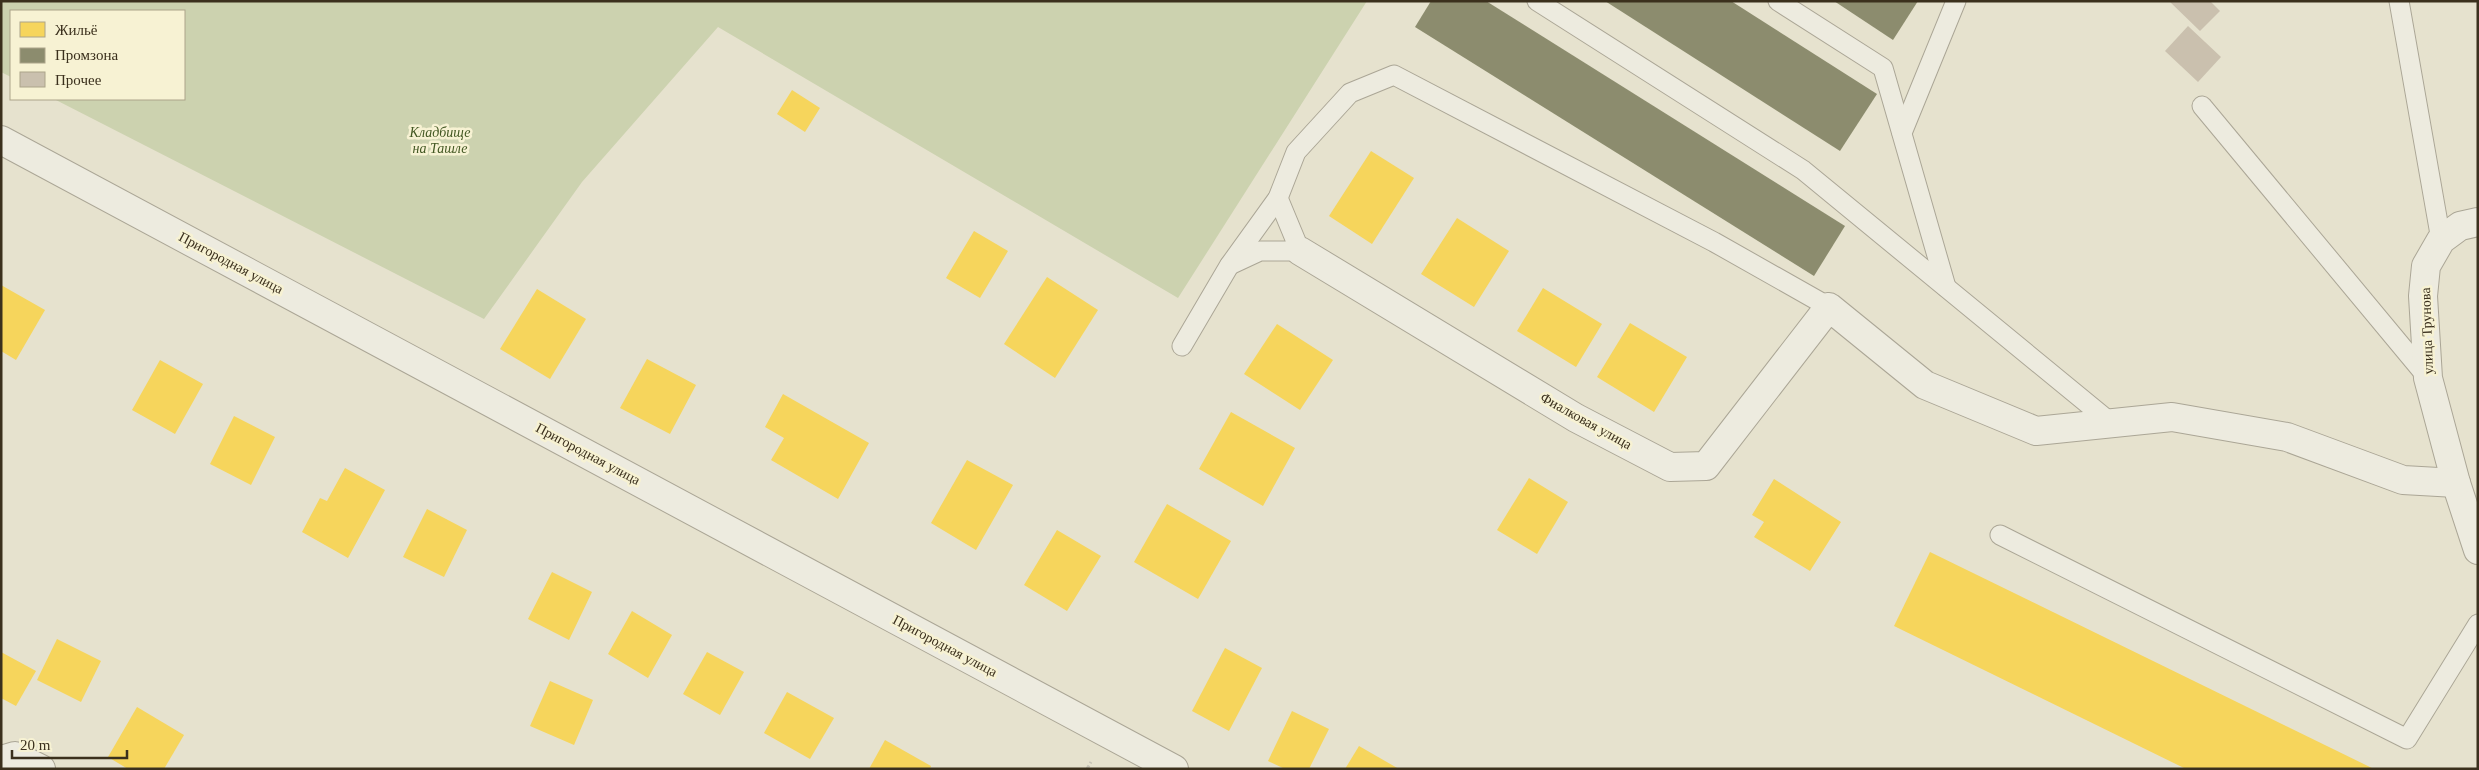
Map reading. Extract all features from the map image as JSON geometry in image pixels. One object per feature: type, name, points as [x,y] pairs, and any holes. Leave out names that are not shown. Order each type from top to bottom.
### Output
[{"type":"street","name":"Пригородная улица","points":[[1,140],[1174,769]]},
{"type":"street","name":"улица Трунова","points":[[2478,222],[2460,226],[2441,240],[2426,266],[2423,296],[2428,378],[2456,483],[2478,550]]},
{"type":"street","name":"Фиалковая улица","points":[[1300,251],[1576,418],[1670,467],[1706,466],[1829,307]]},
{"type":"street","points":[[1829,307],[1925,385],[2036,431],[2172,417],[2287,436],[2403,480],[2456,483]]},
{"type":"street","points":[[1,760],[15,756],[41,769]]},
{"type":"lane","points":[[1537,1],[1803,170],[2110,422]]},
{"type":"lane","points":[[1778,1],[1883,68],[1946,287]]},
{"type":"lane","points":[[1902,133],[1956,1]]},
{"type":"lane","points":[[2399,1],[2441,240]]},
{"type":"lane","points":[[1182,346],[1229,266],[1278,198],[1296,152],[1350,93],[1394,75],[1714,242],[1829,307]]},
{"type":"lane","points":[[2202,106],[2428,378]]},
{"type":"lane","points":[[1229,266],[1260,252],[1300,251],[1278,198]]},
{"type":"lane","points":[[2000,535],[2407,739],[2478,624]]},
{"type":"green space","name":"Кладбище на Ташле","points":[[1,1],[1367,1],[1178,298],[718,27],[582,182],[484,319],[56,100],[185,100],[185,10],[10,10],[10,76],[1,72]]},
{"type":"building: Жильё","points":[[792,90],[820,108],[805,132],[777,114]]},
{"type":"building: Жильё","points":[[1371,151],[1414,178],[1372,244],[1329,216]]},
{"type":"building: Жильё","points":[[1457,218],[1509,251],[1474,307],[1421,274]]},
{"type":"building: Жильё","points":[[974,231],[1008,251],[980,298],[946,278]]},
{"type":"building: Жильё","points":[[1047,277],[1098,310],[1055,378],[1004,344]]},
{"type":"building: Жильё","points":[[1,285],[45,310],[16,360],[1,351]]},
{"type":"building: Жильё","points":[[1543,288],[1602,324],[1576,367],[1517,331]]},
{"type":"building: Жильё","points":[[537,289],[586,319],[550,379],[500,349]]},
{"type":"building: Жильё","points":[[1630,323],[1687,357],[1654,412],[1597,377]]},
{"type":"building: Жильё","points":[[1277,324],[1333,360],[1300,410],[1244,374]]},
{"type":"building: Жильё","points":[[647,359],[696,385],[670,434],[620,408]]},
{"type":"building: Жильё","points":[[160,360],[203,384],[175,434],[132,410]]},
{"type":"building: Жильё","points":[[783,394],[869,443],[838,499],[771,460],[784,438],[765,427]]},
{"type":"building: Жильё","points":[[1231,412],[1295,448],[1263,506],[1199,469]]},
{"type":"building: Жильё","points":[[234,416],[275,437],[251,485],[210,464]]},
{"type":"building: Жильё","points":[[967,460],[1013,485],[976,550],[931,523]]},
{"type":"building: Жильё","points":[[345,468],[385,490],[348,558],[302,532],[320,498],[327,501]]},
{"type":"building: Жильё","points":[[1529,478],[1568,502],[1537,554],[1497,530]]},
{"type":"building: Жильё","points":[[1774,479],[1841,522],[1810,571],[1754,537],[1764,522],[1752,515]]},
{"type":"building: Жильё","points":[[1167,504],[1231,541],[1198,599],[1134,562]]},
{"type":"building: Жильё","points":[[427,509],[467,530],[444,577],[403,557]]},
{"type":"building: Жильё","points":[[1057,530],[1101,556],[1067,611],[1024,585]]},
{"type":"building: Жильё","points":[[1930,552],[2374,769],[2186,769],[1894,626]]},
{"type":"building: Жильё","points":[[552,572],[592,592],[569,640],[528,619]]},
{"type":"building: Жильё","points":[[632,611],[672,635],[648,678],[608,654]]},
{"type":"building: Жильё","points":[[57,639],[101,661],[81,702],[37,680]]},
{"type":"building: Жильё","points":[[1225,648],[1262,668],[1229,731],[1192,711]]},
{"type":"building: Жильё","points":[[1,652],[36,671],[16,706],[1,698]]},
{"type":"building: Жильё","points":[[707,652],[744,672],[720,715],[683,694]]},
{"type":"building: Жильё","points":[[550,681],[593,700],[574,745],[530,726]]},
{"type":"building: Жильё","points":[[787,692],[834,718],[810,759],[764,733]]},
{"type":"building: Жильё","points":[[137,707],[184,735],[164,769],[128,769],[108,757]]},
{"type":"building: Жильё","points":[[1292,711],[1329,729],[1309,769],[1285,769],[1268,761]]},
{"type":"building: Жильё","points":[[885,740],[931,766],[930,769],[869,769]]},
{"type":"building: Жильё","points":[[1359,746],[1399,769],[1345,769]]},
{"type":"building: Промзона","points":[[1431,1],[1486,1],[1845,226],[1814,276],[1415,27]]},
{"type":"building: Промзона","points":[[1605,1],[1731,1],[1877,94],[1840,151]]},
{"type":"building: Промзона","points":[[1834,1],[1918,1],[1893,40]]},
{"type":"building: Прочее","points":[[2169,1],[2210,1],[2220,11],[2200,31]]},
{"type":"building: Прочее","points":[[2188,26],[2221,57],[2198,82],[2165,51]]}]
